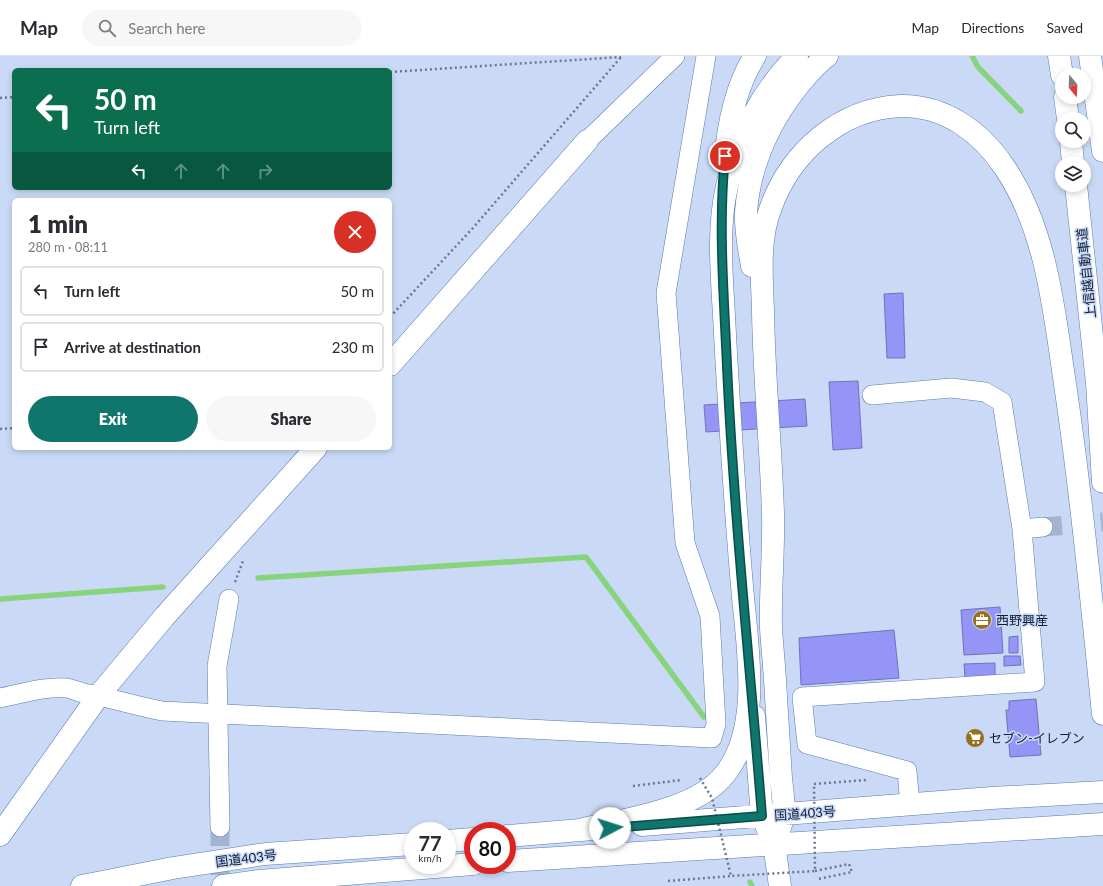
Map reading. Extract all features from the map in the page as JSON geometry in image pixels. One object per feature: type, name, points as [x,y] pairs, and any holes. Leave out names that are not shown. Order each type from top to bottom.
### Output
[{"type":"main road","points":[[754,56],[739,87],[732,111],[726,144],[721,224],[736,518],[762,816],[774,844],[780,886]]},
{"type":"main road","points":[[721,224],[727,186],[750,118],[770,88],[797,56]]},
{"type":"main road","points":[[763,336],[747,234],[746,213],[750,182],[758,152],[771,126],[788,98],[827,56]]},
{"type":"main road","points":[[1059,56],[1061,68]]},
{"type":"main road","points":[[1090,56],[1103,151]]},
{"type":"main road","points":[[1102,56],[1103,69]]},
{"type":"main road","points":[[774,844],[784,815],[771,628],[773,516],[763,336],[761,268],[763,237],[770,208],[781,184],[794,163],[829,129],[850,118],[874,110],[898,106],[925,107],[950,116],[973,132],[994,151],[1025,204],[1038,239],[1048,280],[1072,432],[1103,714]]},
{"type":"main road","points":[[392,363],[588,141]]},
{"type":"main road","name":"上信越自動車道","points":[[1077,192],[1097,383],[1103,482]]},
{"type":"main road","points":[[0,835],[99,695],[165,616],[314,450]]},
{"type":"main road","points":[[580,830],[679,804],[696,798],[712,787],[726,774],[736,756],[748,714],[751,677]]},
{"type":"main road","name":"国道403号","points":[[516,835],[910,805],[1103,792]]},
{"type":"main road","points":[[516,860],[1103,824]]},
{"type":"main road","name":"国道403号","points":[[82,886],[173,868],[265,854],[404,845]]},
{"type":"main road","name":"国道403号","points":[[223,886],[258,881],[464,865]]},
{"type":"street","points":[[588,141],[675,56]]},
{"type":"street","points":[[0,698],[53,688],[68,688],[82,693],[99,695],[162,711],[712,738],[716,724],[710,616],[684,543],[666,293],[706,56]]},
{"type":"street","points":[[872,395],[951,388],[985,392],[1002,402],[1022,529],[1035,682],[802,697],[807,744],[907,771],[910,805]]},
{"type":"street","points":[[1022,529],[1043,527]]},
{"type":"street","points":[[220,827],[217,666],[228,600]]},
{"type":"path","points":[[392,72],[622,56]]},
{"type":"path","points":[[392,315],[472,229],[622,56]]},
{"type":"path","points":[[0,98],[12,97]]},
{"type":"path","points":[[0,428],[12,428]]},
{"type":"path","points":[[692,779],[700,778],[712,798],[731,876]]},
{"type":"path","points":[[633,786],[685,780]]},
{"type":"path","points":[[815,871],[814,784],[874,780]]},
{"type":"path","points":[[668,881],[815,871],[849,864],[852,872],[818,879]]},
{"type":"building","points":[[903,293],[905,358],[887,358],[884,294]]},
{"type":"building","points":[[858,381],[862,448],[833,450],[829,382]]},
{"type":"building","points":[[805,399],[807,426],[706,432],[704,405]]},
{"type":"building","points":[[1000,607],[1003,653],[964,655],[961,610]]},
{"type":"building","points":[[894,630],[899,678],[801,685],[799,638]]},
{"type":"building","points":[[1018,636],[1018,653],[1009,653],[1009,637]]},
{"type":"building","points":[[1004,656],[1020,656],[1021,665],[1004,666]]},
{"type":"building","points":[[995,663],[995,677],[965,678],[964,664]]},
{"type":"building","points":[[1036,699],[1041,755],[1010,757],[1006,710],[1009,710],[1009,701]]},
{"type":"waterway","points":[[972,56],[978,67],[1021,111]]},
{"type":"waterway","points":[[258,578],[586,557],[704,717]]},
{"type":"waterway","points":[[0,599],[163,587]]},
{"type":"waterway","points":[[750,882],[752,886]]},
{"type":"tunnel","points":[[1043,527],[1103,522]]},
{"type":"tunnel","points":[[220,827],[220,886]]},
{"type":"place","name":"西野興産","points":[[982,620]]},
{"type":"place","name":"セブン-イレブン","points":[[975,738]]},
{"type":"route","points":[[610,828],[762,816],[736,518],[729,419],[721,224],[722,183],[725,156]]}]
